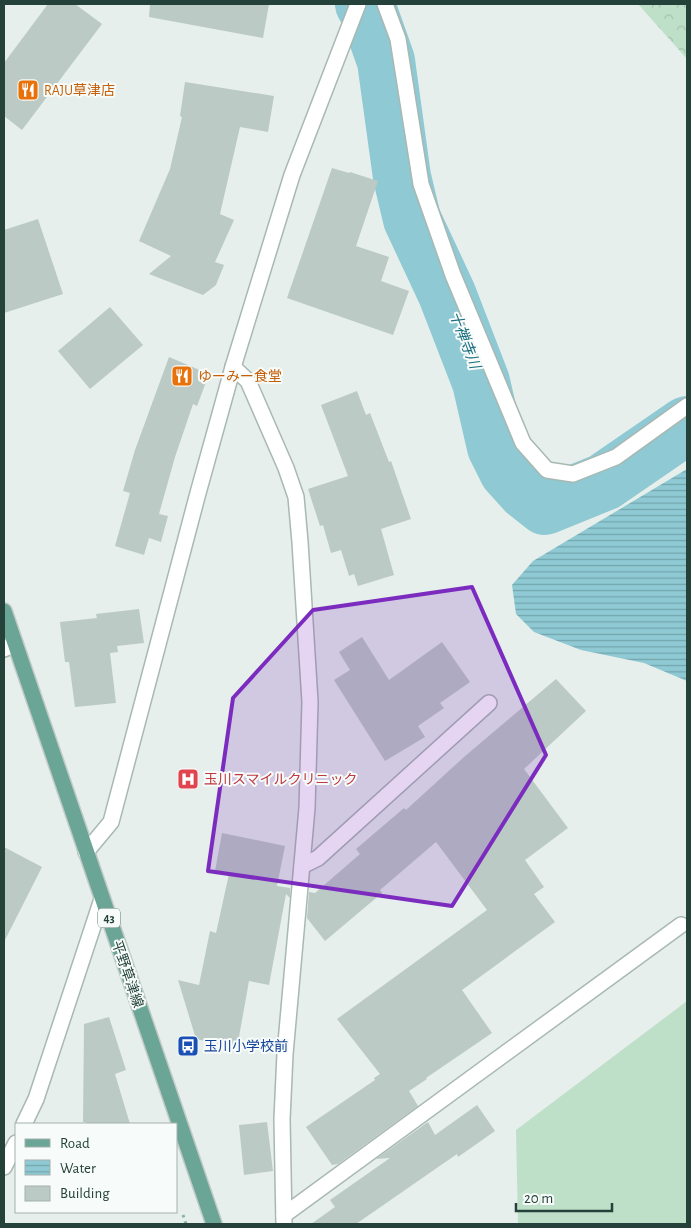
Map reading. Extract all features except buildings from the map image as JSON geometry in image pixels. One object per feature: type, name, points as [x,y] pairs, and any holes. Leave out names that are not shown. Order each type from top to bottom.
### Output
[{"type":"main road","name":"平野草津線","points":[[4,611],[9,646],[86,852],[214,1224]]},
{"type":"street","points":[[385,4],[398,39],[421,184],[453,275],[523,443],[547,470],[573,474],[616,457],[687,406]]},
{"type":"street","points":[[86,852],[111,822],[233,367],[292,175],[357,7]]},
{"type":"street","points":[[233,367],[248,381],[286,468],[296,497],[310,702],[307,808],[284,1064],[282,1119],[284,1220]]},
{"type":"street","points":[[302,866],[318,858],[489,703]]},
{"type":"street","points":[[24,1123],[36,1099],[102,899]]},
{"type":"street","points":[[284,1220],[681,925]]},
{"type":"street","points":[[4,1167],[15,1145]]},
{"type":"highlighted area","points":[[472,587],[546,755],[452,906],[208,871],[233,698],[313,610]]},
{"type":"green space","points":[[638,4],[687,4],[687,59]]},
{"type":"green space","points":[[687,1001],[687,1224],[518,1224],[516,1130]]},
{"type":"water","points":[[687,469],[687,681],[644,663],[581,650],[534,632],[516,614],[512,585],[533,561]]},
{"type":"waterway","name":"十禅寺川","points":[[364,4],[386,61],[402,177],[412,219],[447,294],[481,382],[496,447],[508,471],[526,491],[545,506],[604,482],[687,425]]},
{"type":"place","name":"RAJU草津店","points":[[28,90]]},
{"type":"place","name":"ゆーみー食堂","points":[[182,376]]},
{"type":"place","name":"玉川スマイルクリニック","points":[[188,779]]},
{"type":"place","name":"玉川小学校前","points":[[188,1046]]}]
